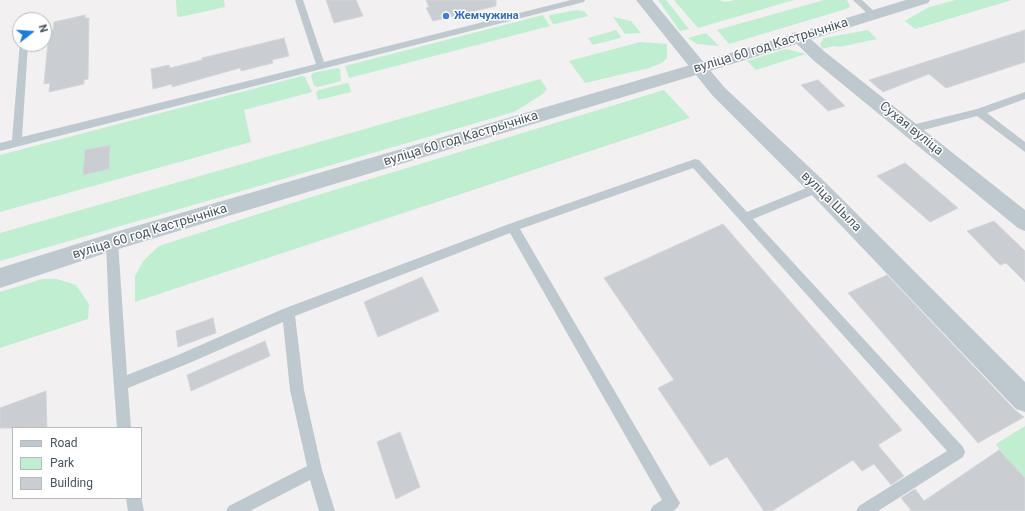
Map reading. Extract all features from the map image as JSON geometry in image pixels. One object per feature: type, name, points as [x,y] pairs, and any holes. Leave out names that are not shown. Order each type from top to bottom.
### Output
[{"type":"street","name":"вуліца Шыла","points":[[644,0],[718,91],[818,188],[1025,400]]},
{"type":"street","name":"вуліца 60 год Кастрычніка","points":[[0,278],[112,242],[700,68],[922,0]]},
{"type":"street","name":"Сухая вуліца","points":[[798,37],[819,56],[1023,217]]},
{"type":"lane","points":[[299,0],[321,66]]},
{"type":"lane","points":[[0,147],[581,0]]},
{"type":"lane","points":[[856,0],[874,15]]},
{"type":"lane","points":[[17,142],[23,52]]},
{"type":"lane","points":[[912,129],[979,112],[1025,95]]},
{"type":"lane","points":[[979,112],[1025,148]]},
{"type":"lane","points":[[120,384],[182,360],[288,314],[513,227],[695,163],[958,452],[864,511]]},
{"type":"lane","points":[[745,218],[818,188]]},
{"type":"lane","points":[[513,227],[674,507],[658,511]]},
{"type":"lane","points":[[112,242],[115,317],[124,427]]},
{"type":"lane","points":[[288,314],[297,390],[315,470],[327,511]]},
{"type":"lane","points":[[234,511],[315,470]]},
{"type":"lane","points":[[134,499],[136,511]]},
{"type":"green space","points":[[176,0],[224,0],[225,7],[180,17],[177,16]]},
{"type":"green space","points":[[658,0],[666,0],[689,29],[680,31]]},
{"type":"green space","points":[[674,0],[718,0],[726,2],[735,0],[794,0],[698,28]]},
{"type":"green space","points":[[824,0],[847,0],[850,7],[729,44],[717,30]]},
{"type":"green space","points":[[955,0],[1012,0],[915,29],[905,21],[927,8]]},
{"type":"green space","points":[[577,10],[585,12],[588,16],[555,24],[553,24],[549,17],[550,15]]},
{"type":"green space","points":[[543,15],[550,26],[349,78],[345,66]]},
{"type":"green space","points":[[613,17],[631,21],[641,33],[625,34]]},
{"type":"green space","points":[[616,30],[621,37],[620,38],[593,45],[588,38]]},
{"type":"green space","points":[[868,30],[877,39],[840,47],[834,46],[822,49],[820,44],[824,38]]},
{"type":"green space","points":[[706,33],[719,46],[697,44],[688,38]]},
{"type":"green space","points":[[640,42],[667,44],[667,58],[662,63],[649,68],[585,83],[569,61]]},
{"type":"green space","points":[[786,49],[806,54],[756,70],[747,61]]},
{"type":"green space","points":[[337,68],[340,69],[341,81],[318,87],[314,86],[311,76],[313,73]]},
{"type":"green space","points":[[302,76],[305,77],[312,92],[244,110],[251,142],[0,212],[0,155]]},
{"type":"green space","points":[[540,79],[547,89],[543,94],[514,112],[0,261],[0,233]]},
{"type":"green space","points":[[347,83],[349,84],[351,92],[318,100],[316,92],[319,90]]},
{"type":"green space","points":[[664,90],[690,118],[135,302],[135,276],[144,260],[159,246],[308,198]]},
{"type":"green space","points":[[42,279],[57,279],[76,285],[89,304],[88,319],[0,348],[0,292]]},
{"type":"green space","points":[[1025,426],[1025,478],[1003,455],[996,444]]},
{"type":"building","points":[[326,0],[356,0],[363,16],[334,23]]},
{"type":"building","points":[[426,0],[496,0],[496,6],[433,21],[426,8],[429,7]]},
{"type":"building","points":[[85,15],[85,18],[89,18],[88,79],[84,80],[84,84],[49,92],[50,83],[44,84],[47,52],[52,52],[52,30],[54,22]]},
{"type":"building","points":[[1025,30],[1025,62],[946,88],[929,74],[883,92],[869,80]]},
{"type":"building","points":[[284,38],[289,56],[272,60],[273,63],[241,71],[240,68],[172,87],[172,84],[153,89],[151,69],[169,65],[170,68],[202,60],[202,58]]},
{"type":"building","points":[[818,80],[845,106],[828,111],[801,85]]},
{"type":"building","points":[[110,145],[109,169],[83,175],[85,150]]},
{"type":"building","points":[[905,163],[958,208],[930,222],[877,176]]},
{"type":"building","points":[[994,221],[1025,251],[1025,282],[1006,263],[1000,265],[967,231]]},
{"type":"building","points":[[723,224],[902,430],[878,445],[904,476],[891,485],[874,464],[862,471],[853,460],[772,511],[764,511],[727,457],[710,466],[658,388],[674,380],[604,278]]},
{"type":"building","points":[[887,275],[1015,410],[1024,417],[978,443],[848,293]]},
{"type":"building","points":[[422,277],[439,311],[378,337],[364,302]]},
{"type":"building","points":[[213,318],[216,333],[178,347],[176,331]]},
{"type":"building","points":[[265,341],[270,356],[191,391],[187,375]]},
{"type":"building","points":[[46,391],[47,427],[0,428],[0,408]]},
{"type":"building","points":[[400,432],[420,487],[396,499],[377,442]]},
{"type":"building","points":[[999,450],[1025,478],[1025,511],[909,511],[911,510],[901,498],[915,489],[924,501]]},
{"type":"place","name":"Жемчужина","points":[[446,16]]}]
